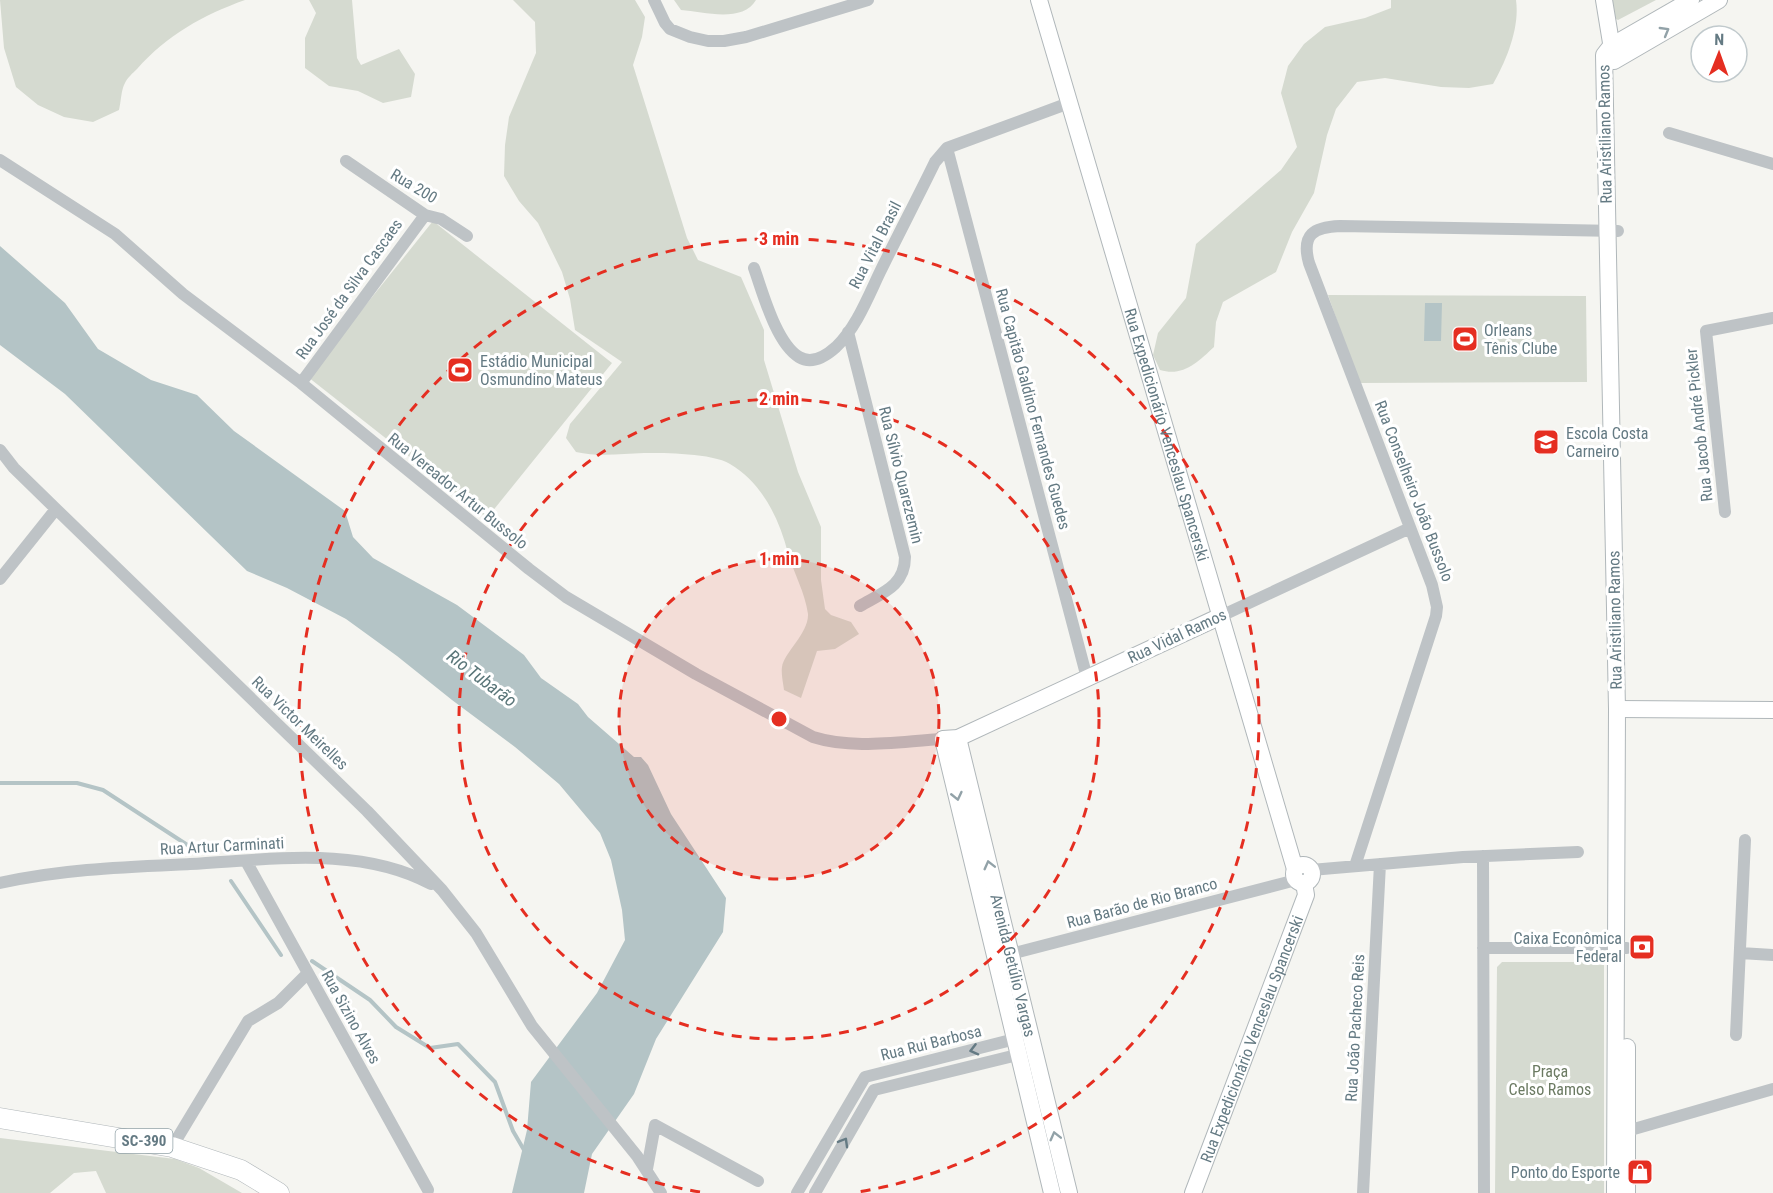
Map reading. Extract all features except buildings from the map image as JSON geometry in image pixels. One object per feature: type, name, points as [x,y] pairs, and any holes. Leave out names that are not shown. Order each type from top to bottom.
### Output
[{"type":"main road","name":"SC-390","points":[[0,1118],[196,1153],[241,1170],[279,1193]]},
{"type":"street","points":[[654,0],[670,29],[690,38],[716,41],[746,37],[868,0]]},
{"type":"street","name":"Rua Expedicionário Venceslau Spancerski","points":[[1039,0],[1221,616],[1302,875],[1306,895],[1193,1193]]},
{"type":"street","name":"Rua Aristiliano Ramos","points":[[1604,0],[1613,53],[1612,231],[1622,709],[1622,948],[1627,1193]]},
{"type":"street","points":[[1613,53],[1691,0]]},
{"type":"street","points":[[1613,53],[1719,0]]},
{"type":"street","points":[[947,148],[1069,103]]},
{"type":"street","points":[[1669,133],[1773,164]]},
{"type":"street","name":"Rua Vital Brasil","points":[[754,268],[774,322],[783,338],[799,357],[808,360],[826,355],[848,332],[935,162],[947,148]]},
{"type":"street","name":"Rua Capitão Galdino Fernandes Guedes","points":[[947,148],[1088,678]]},
{"type":"street","name":"Rua Vereador Artur Bussolo","points":[[0,160],[116,234],[183,294],[301,383],[566,597],[716,686],[799,731],[826,741],[860,744],[950,738]]},
{"type":"street","name":"Rua 200","points":[[345,161],[424,215],[441,219],[467,236]]},
{"type":"street","name":"Rua José da Silva Cascaes","points":[[301,383],[424,215]]},
{"type":"street","name":"Rua Conselheiro João Bussolo","points":[[1355,866],[1436,616],[1436,595],[1309,263],[1306,246],[1311,234],[1319,229],[1340,226],[1612,231]]},
{"type":"street","name":"Rua Jacob André Pickler","points":[[1725,512],[1706,331],[1773,318]]},
{"type":"street","name":"Rua Sílvio Quarezemin","points":[[848,332],[905,557],[900,578],[887,591],[860,606]]},
{"type":"street","points":[[0,450],[14,468]]},
{"type":"street","points":[[0,458],[14,468]]},
{"type":"street","name":"Rua Victor Meirelles","points":[[14,468],[367,811],[442,890],[476,933],[532,1026],[637,1156],[661,1193]]},
{"type":"street","points":[[0,579],[56,509]]},
{"type":"street","name":"Rua Vidal Ramos","points":[[950,738],[1088,678],[1410,528]]},
{"type":"street","points":[[1622,709],[1773,710]]},
{"type":"street","name":"Avenida Getúlio Vargas","points":[[950,738],[1024,1045],[1052,1193]]},
{"type":"street","points":[[1736,1035],[1745,840]]},
{"type":"street","name":"Rua Barão de Rio Branco","points":[[1003,956],[1302,875],[1355,866],[1483,856],[1578,852]]},
{"type":"street","points":[[1483,856],[1484,1193]]},
{"type":"street","name":"Rua Artur Carminati","points":[[0,883],[108,868],[320,858],[374,864],[417,876],[442,890]]},
{"type":"street","name":"Rua Sizino Alves","points":[[246,861],[428,1190]]},
{"type":"street","name":"Rua João Pacheco Reis","points":[[1364,1193],[1380,864]]},
{"type":"street","points":[[1483,948],[1622,948]]},
{"type":"street","name":"Rua Aristiliano Ramos","points":[[1615,1193],[1622,948]]},
{"type":"street","points":[[1740,953],[1773,955]]},
{"type":"street","points":[[172,1147],[248,1022],[284,998],[308,973]]},
{"type":"street","name":"Avenida Getúlio Vargas","points":[[1024,1045],[1069,1193]]},
{"type":"street","name":"Rua Rui Barbosa","points":[[797,1193],[865,1077],[912,1065],[1024,1045]]},
{"type":"street","name":"Rua Rui Barbosa","points":[[815,1193],[874,1090],[1024,1045]]},
{"type":"street","points":[[912,1065],[915,1079]]},
{"type":"street","points":[[1627,1131],[1773,1089]]},
{"type":"street","points":[[842,1116],[855,1123]]},
{"type":"street","points":[[647,1169],[656,1125],[758,1181]]},
{"type":"street","points":[[819,1156],[831,1164]]},
{"type":"green space","points":[[0,0],[245,0],[200,19],[173,36],[126,81],[119,110],[93,122],[64,117],[38,105],[16,87],[4,48]]},
{"type":"green space","points":[[309,0],[352,0],[357,58],[361,65],[399,49],[415,74],[411,97],[383,103],[358,91],[329,86],[305,68],[305,38],[316,13]]},
{"type":"green space","points":[[513,0],[635,0],[645,17],[642,37],[633,65],[687,238],[698,260],[741,277],[764,330],[764,360],[798,472],[821,527],[821,580],[825,609],[831,615],[851,622],[859,634],[835,649],[817,651],[801,698],[784,690],[782,670],[787,655],[805,628],[807,606],[780,527],[768,503],[751,481],[722,460],[688,454],[584,454],[576,452],[566,438],[570,424],[622,362],[575,330],[570,299],[562,272],[538,223],[519,201],[504,176],[509,117],[536,53],[535,22]]},
{"type":"green space","points":[[674,0],[756,0],[742,12],[711,14],[681,10]]},
{"type":"green space","points":[[1391,0],[1516,0],[1514,33],[1503,65],[1493,84],[1469,88],[1441,87],[1385,78],[1357,82],[1336,109],[1327,135],[1314,193],[1292,232],[1276,272],[1223,302],[1216,322],[1214,347],[1202,358],[1183,370],[1168,372],[1160,370],[1153,355],[1158,333],[1186,298],[1196,244],[1281,170],[1297,147],[1281,93],[1288,66],[1304,44],[1325,27],[1365,18],[1391,8]]},
{"type":"green space","points":[[1612,0],[1656,0],[1618,20],[1614,18]]},
{"type":"green space","name":"Estádio Municipal Osmundino Mateus","points":[[433,221],[612,363],[487,518],[308,377]]},
{"type":"green space","name":"Orleans Tênis Clube","points":[[1328,295],[1586,296],[1587,382],[1359,383]]},
{"type":"green space","name":"Praça Celso Ramos","points":[[1502,962],[1601,962],[1604,965],[1604,1193],[1495,1193],[1497,967]]},
{"type":"green space","points":[[0,1138],[175,1159],[199,1168],[242,1193],[106,1193],[96,1171],[74,1173],[50,1193],[0,1193]]},
{"type":"water","name":"Rio Tubarão","points":[[0,246],[65,303],[98,349],[151,380],[197,395],[234,431],[345,511],[353,537],[373,558],[457,605],[524,655],[541,678],[578,704],[588,717],[634,757],[641,757],[648,765],[671,814],[726,898],[723,932],[656,1039],[634,1094],[592,1154],[584,1193],[512,1193],[527,1130],[531,1082],[597,993],[625,940],[622,910],[611,860],[600,833],[559,784],[397,656],[346,619],[287,588],[247,571],[65,394],[0,345]]},
{"type":"water","points":[[1425,303],[1442,303],[1441,341],[1424,341]]},
{"type":"waterway","points":[[0,783],[77,783],[103,790],[192,848]]},
{"type":"waterway","points":[[231,881],[281,955]]},
{"type":"waterway","points":[[312,961],[370,1000],[396,1027],[430,1048],[458,1044],[495,1082],[513,1131],[524,1150]]},
{"type":"place","name":"Orleans Tênis Clube","points":[[1465,339]]},
{"type":"place","name":"Estádio Municipal Osmundino Mateus","points":[[460,370]]},
{"type":"place","name":"Escola Costa Carneiro","points":[[1546,442]]},
{"type":"place","name":"Caixa Econômica Federal","points":[[1642,947]]},
{"type":"place","name":"Ponto do Esporte","points":[[1640,1172]]}]
